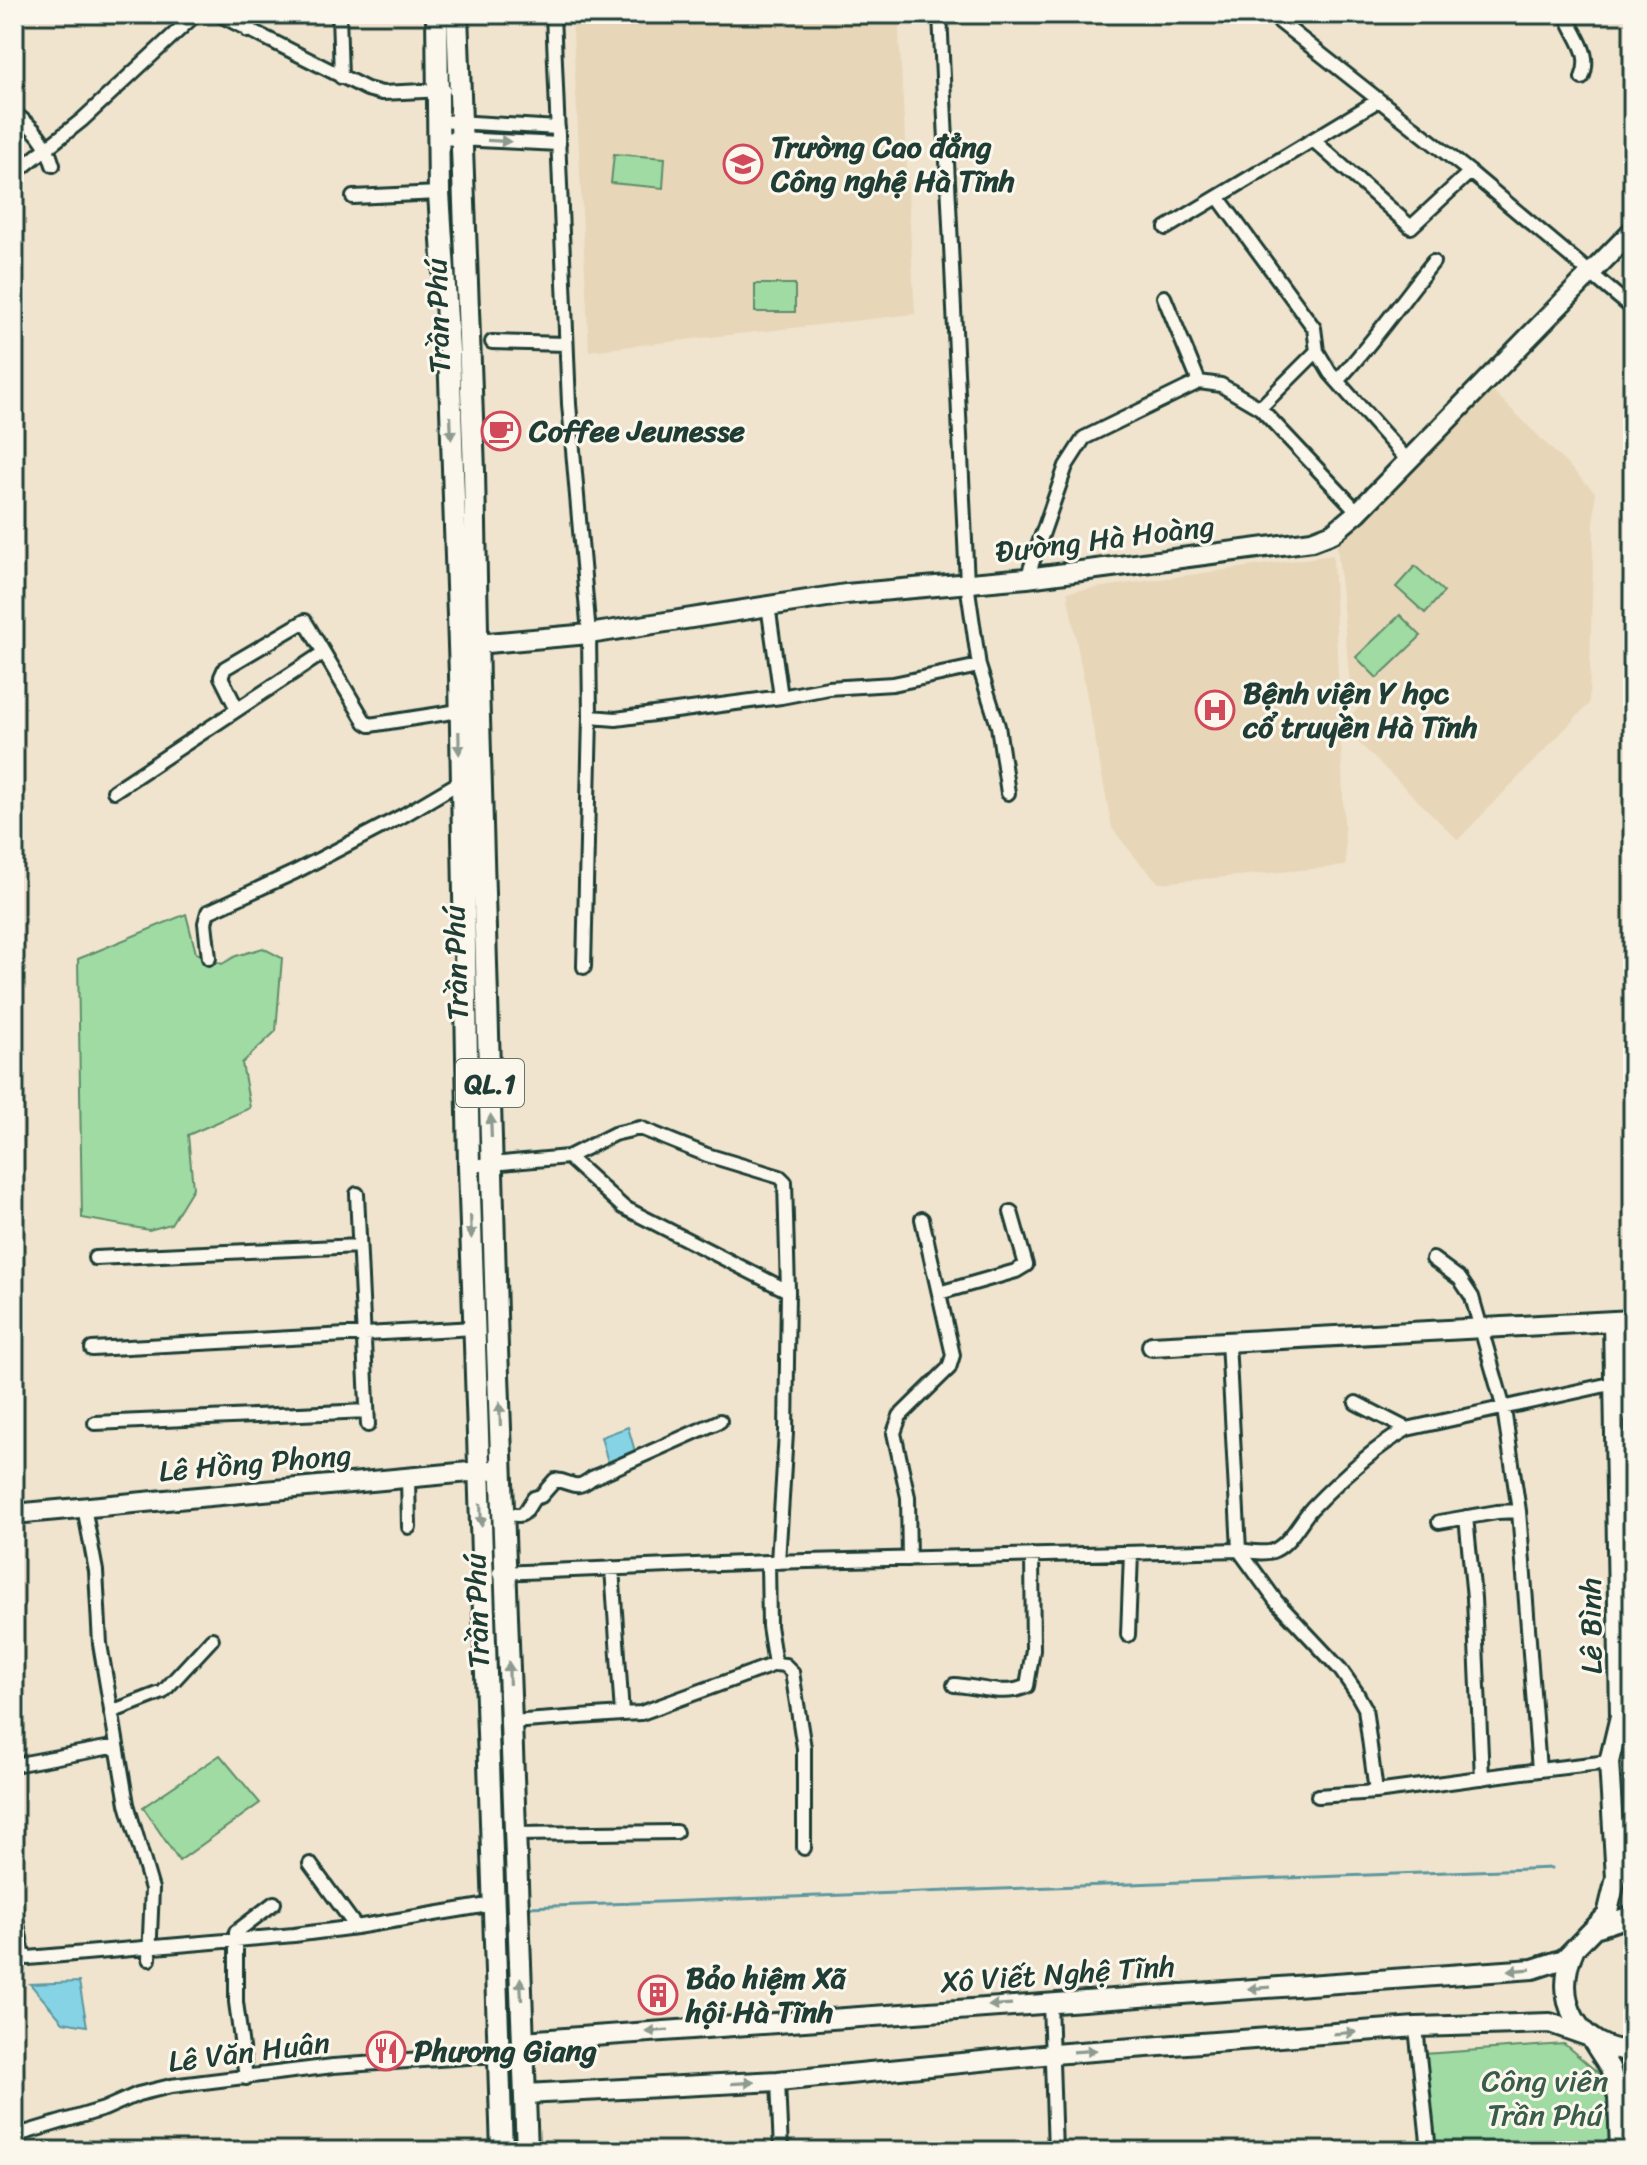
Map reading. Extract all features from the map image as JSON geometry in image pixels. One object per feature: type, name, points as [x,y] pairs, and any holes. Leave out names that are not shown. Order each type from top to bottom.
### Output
[{"type":"main road","name":"Trần Phú","points":[[437,14],[439,193],[469,645],[478,684],[503,1512],[527,2151]]},
{"type":"main road","name":"Trần Phú","points":[[457,14],[473,415],[469,645],[459,711],[460,782],[469,1166],[502,2151]]},
{"type":"street","points":[[14,174],[82,120],[196,14]]},
{"type":"street","points":[[218,14],[367,89],[382,93],[459,90]]},
{"type":"street","points":[[248,31],[255,14]]},
{"type":"street","points":[[339,14],[341,77]]},
{"type":"street","points":[[553,14],[569,404],[589,634],[584,967]]},
{"type":"street","points":[[940,14],[967,583],[979,666],[998,726],[1008,793]]},
{"type":"street","points":[[1270,14],[1470,172],[1633,309]]},
{"type":"street","points":[[1570,14],[1568,19],[1586,54],[1582,78]]},
{"type":"street","points":[[1166,228],[1379,100]]},
{"type":"street","points":[[14,113],[48,146],[53,165]]},
{"type":"street","points":[[439,130],[558,128]]},
{"type":"street","points":[[460,131],[559,144]]},
{"type":"street","points":[[1313,140],[1411,227],[1470,172]]},
{"type":"street","points":[[353,197],[439,193]]},
{"type":"street","points":[[1218,197],[1314,328],[1317,351],[1337,381],[1409,462]]},
{"type":"street","name":"Đường Hà Hoàng","points":[[469,645],[589,634],[846,594],[1027,578],[1312,541],[1333,533],[1358,512],[1633,230]]},
{"type":"street","points":[[1337,381],[1361,356],[1433,262]]},
{"type":"street","points":[[1164,297],[1199,382]]},
{"type":"street","points":[[492,342],[566,344]]},
{"type":"street","points":[[1260,408],[1317,351]]},
{"type":"street","points":[[1027,578],[1066,466],[1084,438],[1199,382],[1221,385],[1260,408],[1358,512]]},
{"type":"street","points":[[768,605],[781,697]]},
{"type":"street","points":[[237,709],[221,677],[225,668],[305,621],[365,722],[370,725],[459,711]]},
{"type":"street","points":[[114,791],[323,653]]},
{"type":"street","points":[[590,717],[616,719],[828,688],[893,684],[979,666]]},
{"type":"street","points":[[209,958],[205,923],[208,912],[295,872],[460,782]]},
{"type":"street","points":[[469,1166],[568,1157],[614,1134],[640,1128],[707,1155],[780,1177],[785,1182],[788,1291],[786,1433],[769,1626],[775,1664]]},
{"type":"street","points":[[568,1157],[623,1207],[788,1291]]},
{"type":"street","points":[[357,1194],[368,1425]]},
{"type":"street","points":[[939,1293],[1016,1271],[1026,1265],[1011,1212]]},
{"type":"street","points":[[909,1559],[908,1497],[894,1433],[900,1416],[952,1362],[952,1343],[922,1219]]},
{"type":"street","points":[[95,1258],[359,1246]]},
{"type":"street","points":[[1433,1259],[1449,1270],[1472,1297],[1504,1409],[1519,1511],[1539,1770]]},
{"type":"street","points":[[1152,1346],[1626,1320],[1633,1416]]},
{"type":"street","name":"Lê Bình","points":[[1585,1936],[1607,1915],[1615,1887],[1609,1762],[1627,1716],[1615,1383],[1626,1320]]},
{"type":"street","points":[[92,1349],[475,1328]]},
{"type":"street","points":[[1228,1341],[1239,1550],[1276,1601],[1340,1669],[1356,1692],[1365,1708],[1376,1792]]},
{"type":"street","points":[[484,1574],[773,1562],[1239,1550],[1273,1552],[1285,1543],[1310,1510],[1344,1477],[1388,1440],[1407,1429],[1615,1383]]},
{"type":"street","points":[[1356,1403],[1407,1429]]},
{"type":"street","points":[[95,1423],[367,1411]]},
{"type":"street","points":[[503,1512],[524,1515],[530,1510],[534,1498],[541,1496],[555,1480],[582,1486],[592,1478],[720,1421]]},
{"type":"street","name":"Lê Hồng Phong","points":[[14,1514],[502,1469]]},
{"type":"street","points":[[408,1477],[409,1527]]},
{"type":"street","points":[[84,1507],[96,1571],[100,1644],[127,1804],[152,1889],[150,1953]]},
{"type":"street","points":[[1439,1522],[1519,1511]]},
{"type":"street","points":[[1466,1517],[1474,1598],[1482,1778]]},
{"type":"street","points":[[1128,1635],[1131,1553]]},
{"type":"street","points":[[954,1685],[1005,1691],[1027,1686],[1033,1641],[1032,1555]]},
{"type":"street","points":[[612,1568],[622,1714]]},
{"type":"street","points":[[111,1712],[163,1692],[212,1639]]},
{"type":"street","points":[[511,1722],[641,1713],[775,1664],[785,1665],[792,1672],[804,1748],[804,1848]]},
{"type":"street","points":[[14,1765],[117,1746]]},
{"type":"street","points":[[1318,1796],[1376,1792],[1609,1762]]},
{"type":"street","points":[[515,1834],[676,1832]]},
{"type":"street","points":[[310,1864],[356,1927]]},
{"type":"street","points":[[246,2078],[236,2002],[235,1945],[240,1926],[274,1903]]},
{"type":"street","points":[[14,1909],[23,1953],[28,1958],[103,1953],[123,1948],[150,1953],[235,1945],[494,1904]]},
{"type":"street","points":[[1620,2151],[1615,2082],[1610,2068],[1568,2006],[1566,1969],[1573,1951],[1585,1936],[1603,1924],[1633,1918]]},
{"type":"street","name":"Xô Viết Nghệ Tĩnh","points":[[523,2041],[1533,1969],[1564,1959],[1585,1936]]},
{"type":"street","points":[[1050,2002],[1055,2151]]},
{"type":"street","points":[[525,2094],[778,2081],[1053,2054],[1416,2027],[1537,2022],[1550,2023],[1590,2037],[1605,2046],[1633,2051]]},
{"type":"street","points":[[1416,2027],[1429,2151]]},
{"type":"street","name":"Lê Văn Huân","points":[[14,2136],[104,2109],[138,2094],[195,2082],[333,2066],[498,2055]]},
{"type":"street","points":[[778,2081],[781,2151]]},
{"type":"shaded area","name":"Trường Cao đẳng Công nghệ Hà Tĩnh","points":[[572,14],[898,14],[915,314],[589,351]]},
{"type":"shaded area","points":[[1490,388],[1595,492],[1589,704],[1458,840],[1352,736],[1350,715],[1363,705],[1350,685],[1337,544]]},
{"type":"shaded area","name":"Bệnh viện Y học cổ truyền Hà Tĩnh","points":[[1333,555],[1346,866],[1159,883],[1112,828],[1067,592]]},
{"type":"green space","points":[[614,154],[665,158],[663,188],[611,183]]},
{"type":"green space","points":[[755,284],[795,284],[795,312],[755,312]]},
{"type":"green space","points":[[1415,566],[1444,592],[1425,613],[1396,587]]},
{"type":"green space","points":[[1400,615],[1421,636],[1377,678],[1356,657]]},
{"type":"green space","points":[[186,914],[196,953],[222,964],[263,948],[282,958],[276,1031],[242,1063],[250,1108],[188,1135],[193,1188],[171,1224],[149,1230],[82,1218],[78,959]]},
{"type":"green space","points":[[220,1755],[260,1803],[179,1861],[143,1807]]},
{"type":"green space","name":"Công viên Trần Phú","points":[[1564,2044],[1610,2083],[1614,2151],[1433,2151],[1424,2054]]},
{"type":"water","points":[[628,1427],[636,1455],[609,1466],[601,1437]]},
{"type":"water","points":[[79,1982],[87,2026],[63,2022],[30,1984]]},
{"type":"waterway","points":[[527,1907],[1552,1868]]},
{"type":"waterway","points":[[14,1964],[26,1963]]},
{"type":"place","name":"Trường Cao đẳng Công nghệ Hà Tĩnh","points":[[743,164]]},
{"type":"place","name":"Coffee Jeunesse","points":[[501,431]]},
{"type":"place","name":"Bệnh viện Y học cổ truyền Hà Tĩnh","points":[[1215,710]]},
{"type":"place","name":"Bảo hiệm Xã hội Hà Tĩnh","points":[[658,1995]]},
{"type":"place","name":"Phương Giang","points":[[386,2051]]}]
